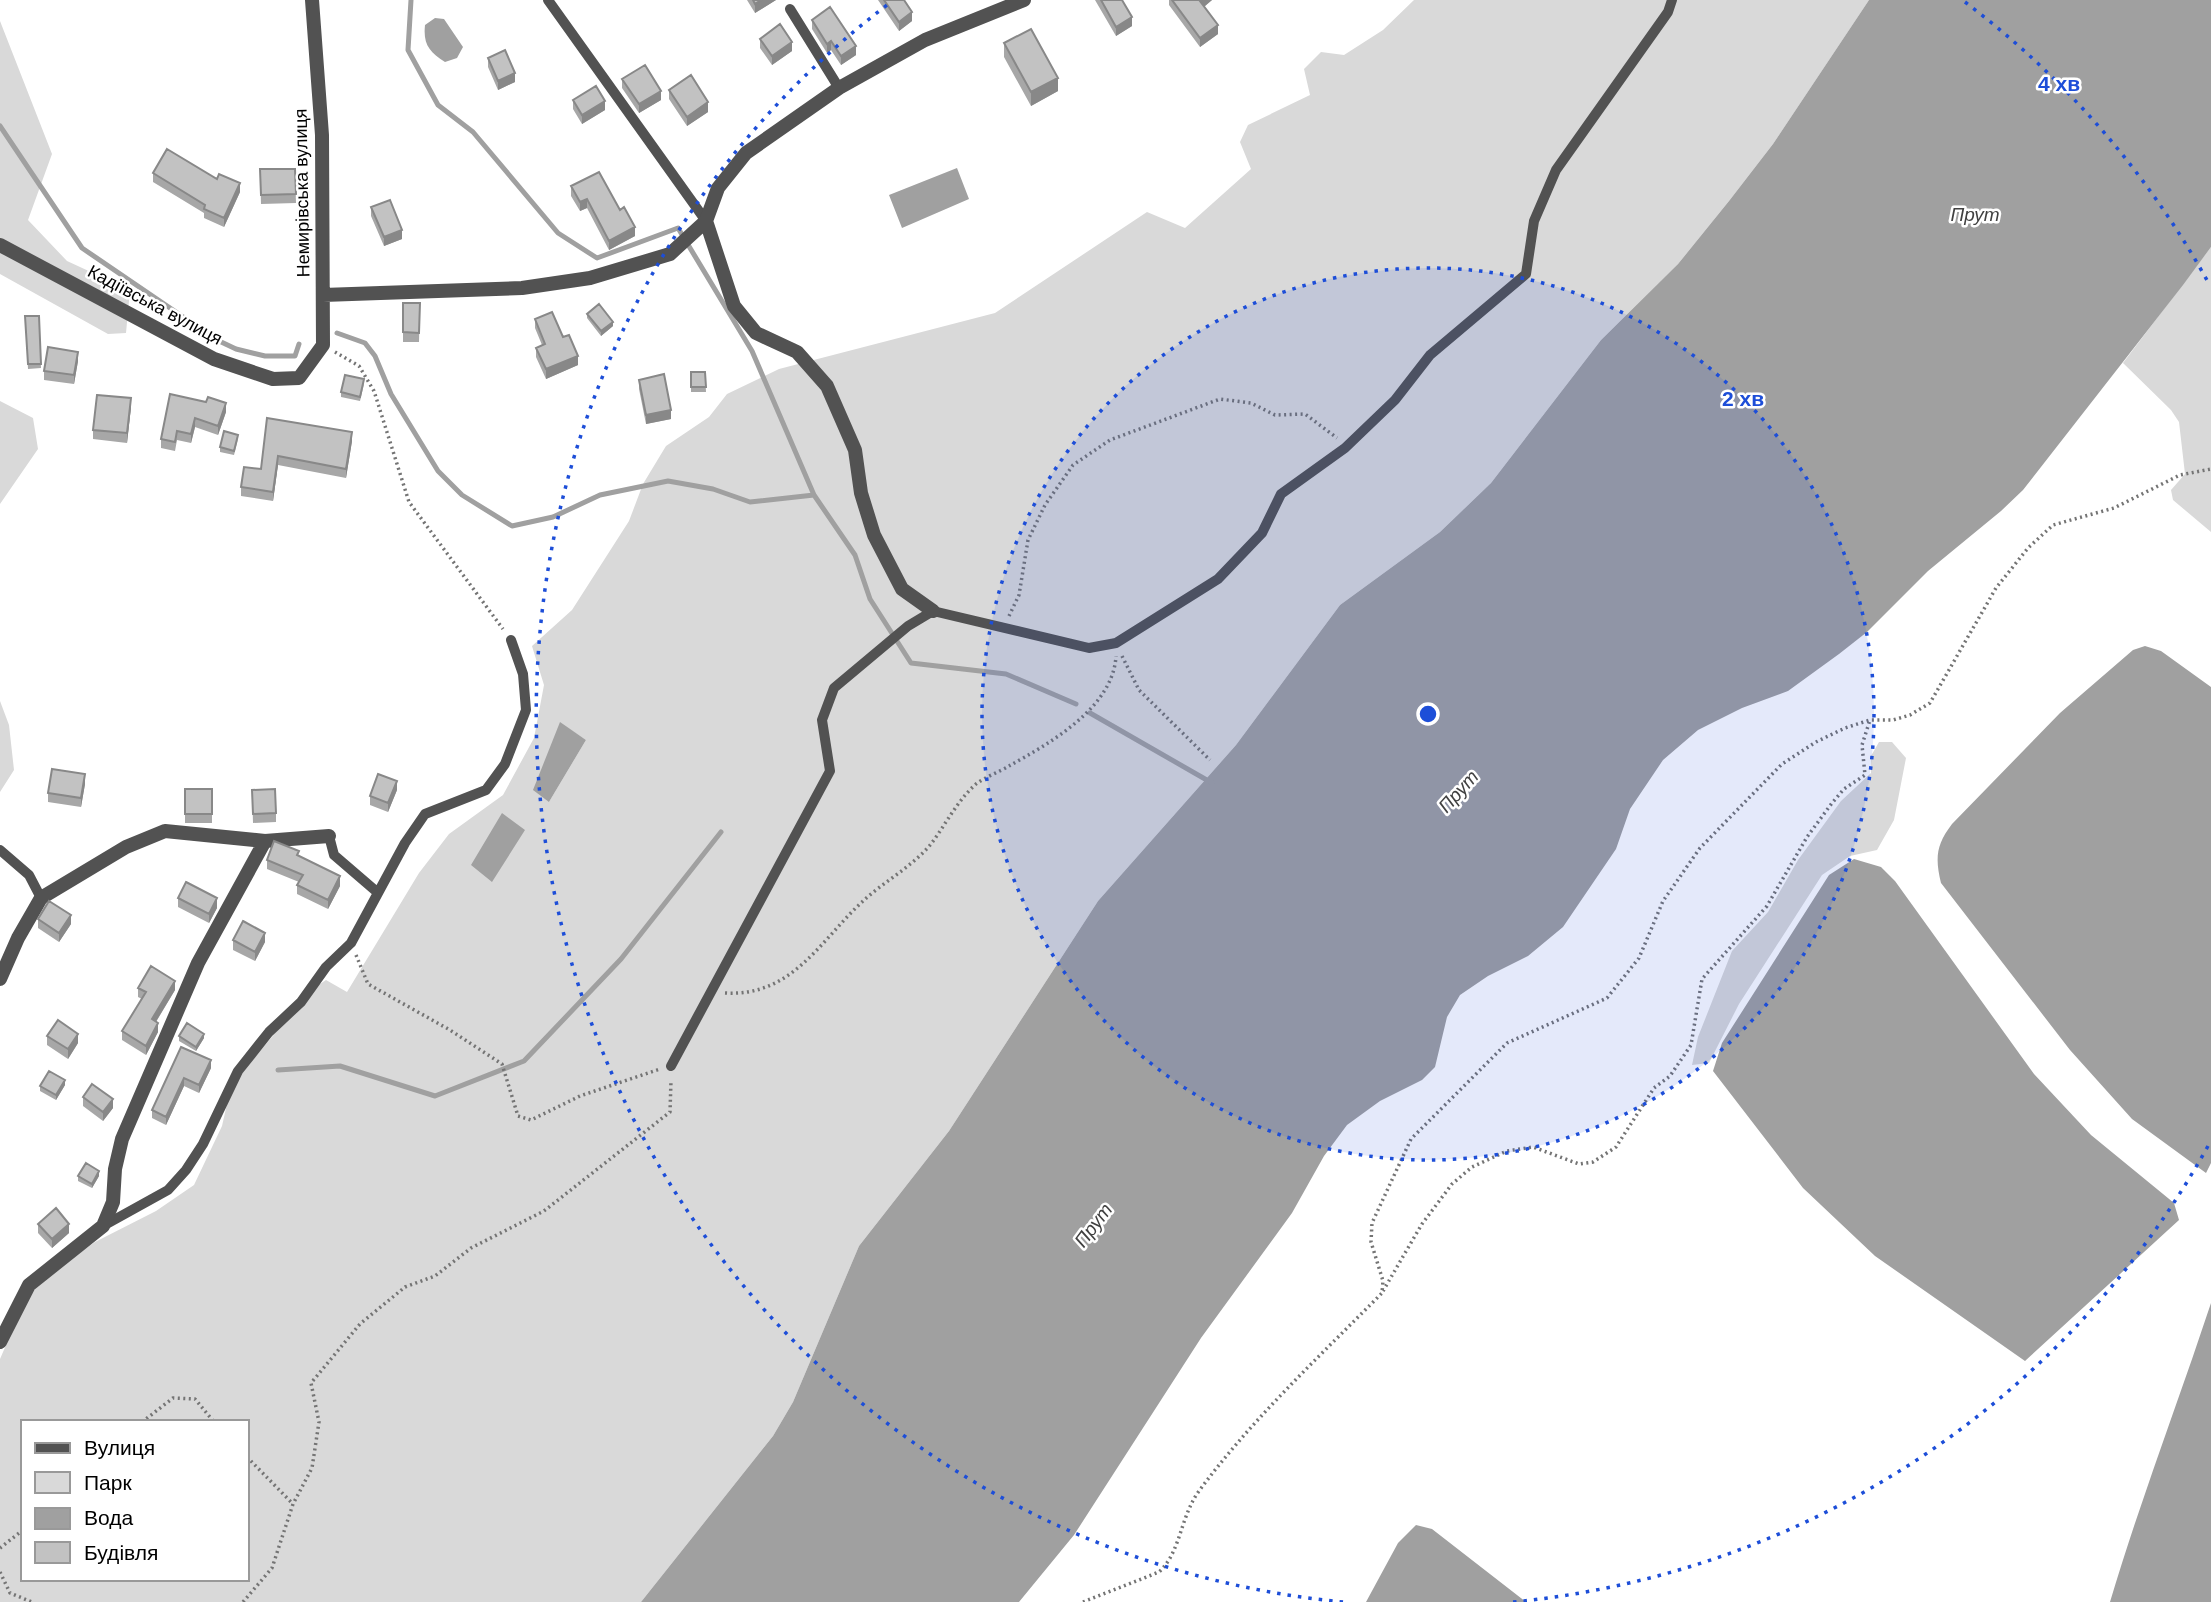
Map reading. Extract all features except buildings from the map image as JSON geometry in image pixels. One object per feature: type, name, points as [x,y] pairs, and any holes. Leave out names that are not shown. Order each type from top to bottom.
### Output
[{"type":"street","name":"Немирівська вулиця","points":[[312,0],[322,135],[323,345]]},
{"type":"street","points":[[323,295],[522,288],[590,278],[670,254],[702,226],[718,188],[746,153],[839,89],[925,40],[1024,0]]},
{"type":"street","points":[[702,226],[734,306],[756,333],[796,352],[827,386],[855,450],[860,493],[874,535],[902,589],[933,611]]},
{"type":"street","name":"Кадіївська вулиця","points":[[0,245],[214,359],[273,379],[299,378],[323,345]]},
{"type":"street","points":[[0,979],[18,938],[41,898],[126,847],[165,831],[265,841],[329,836]]},
{"type":"street","points":[[0,1342],[29,1285],[103,1226],[113,1202],[114,1169],[122,1139],[198,963],[265,841]]},
{"type":"lane","points":[[548,0],[702,226]]},
{"type":"lane","points":[[671,1066],[830,771],[822,720],[834,688],[880,653],[908,626],[933,611],[1089,648],[1116,643],[1218,579],[1262,533],[1282,494],[1345,448],[1395,400],[1430,355],[1525,274],[1534,221],[1556,170],[1668,12],[1672,0]]},
{"type":"lane","points":[[790,9],[839,89]]},
{"type":"lane","points":[[103,1226],[168,1190],[186,1170],[203,1144],[238,1070],[269,1032],[301,1002],[326,967],[351,943],[405,843],[425,814],[486,790],[505,764],[526,710],[523,674],[511,639]]},
{"type":"lane","points":[[329,836],[334,855],[377,892]]},
{"type":"lane","points":[[0,850],[29,875],[41,898]]},
{"type":"path","points":[[323,345],[359,366],[374,391],[409,502],[511,639]]},
{"type":"path","points":[[1004,628],[1019,595],[1028,540],[1045,505],[1073,464],[1110,440],[1220,399],[1251,403],[1275,415],[1305,414],[1334,435],[1345,448]]},
{"type":"path","points":[[1382,1293],[1383,1280],[1371,1242],[1372,1223],[1397,1164],[1426,1121],[1507,1043],[1607,998],[1639,958],[1663,901],[1700,848],[1782,764],[1816,742],[1870,720],[1901,718],[1922,710],[1930,703],[1996,588],[2028,548],[2053,525],[2071,517],[2114,508],[2180,475],[2211,469]]},
{"type":"path","points":[[1116,643],[1139,690],[1210,760]]},
{"type":"path","points":[[711,992],[759,991],[794,971],[823,947],[863,901],[930,845],[977,783],[1060,735],[1097,702],[1115,673],[1116,643]]},
{"type":"path","points":[[1083,1602],[1159,1572],[1169,1563],[1187,1508],[1201,1488],[1294,1381],[1382,1293],[1422,1224],[1452,1184],[1472,1167],[1507,1151],[1533,1147],[1579,1164],[1594,1162],[1616,1147],[1654,1088],[1670,1076],[1691,1045],[1702,979],[1721,954],[1768,906],[1807,837],[1832,803],[1844,789],[1865,775],[1862,745],[1870,720]]},
{"type":"path","points":[[243,1602],[272,1568],[293,1504],[312,1468],[319,1422],[311,1383],[327,1360],[360,1324],[405,1287],[435,1276],[471,1248],[544,1211],[670,1112],[671,1066],[580,1096],[531,1120],[518,1116],[502,1064],[450,1030],[368,984],[351,943]]},
{"type":"path","points":[[145,1420],[173,1398],[195,1399],[212,1420]]},
{"type":"path","points":[[248,1458],[293,1504]]},
{"type":"path","points":[[0,1548],[21,1532]]},
{"type":"path","points":[[0,1572],[10,1593],[32,1602]]},
{"type":"green space","points":[[1414,0],[1869,0],[1773,144],[1729,201],[1678,264],[1601,340],[1491,483],[1440,532],[1340,605],[1236,745],[1098,901],[949,1131],[859,1246],[793,1402],[773,1436],[641,1602],[0,1602],[0,1359],[33,1290],[52,1272],[95,1242],[156,1211],[194,1185],[222,1126],[231,1086],[311,990],[326,980],[347,992],[419,873],[449,834],[503,795],[534,738],[544,685],[532,646],[572,610],[629,521],[643,484],[666,446],[709,417],[727,394],[779,369],[995,313],[1147,212],[1185,228],[1251,169],[1240,142],[1248,125],[1310,95],[1304,69],[1321,52],[1344,55],[1383,30]],"holes":[[[560,723],[586,740],[549,802]]]},
{"type":"green space","points":[[0,21],[52,154],[28,220],[67,261],[130,290],[126,333],[108,334],[0,274]]},
{"type":"green space","points":[[2211,247],[2211,532],[2173,500],[2171,490],[2185,474],[2179,422],[2171,410],[2123,363]]},
{"type":"green space","points":[[0,401],[33,418],[38,449],[0,504]]},
{"type":"green space","points":[[0,701],[9,725],[14,770],[0,792]]},
{"type":"green space","points":[[1879,742],[1892,742],[1906,758],[1894,820],[1877,850],[1850,856],[1822,875],[1739,1004],[1709,1063],[1692,1065],[1698,1037],[1732,951],[1768,912],[1798,860],[1841,801],[1871,773],[1871,756]]},
{"type":"water","name":"Прут","points":[[1869,0],[2211,0],[2211,247],[2183,285],[2023,490],[2001,511],[1928,571],[1867,632],[1839,654],[1788,691],[1742,708],[1698,730],[1663,760],[1630,809],[1616,849],[1563,927],[1528,956],[1488,976],[1460,995],[1447,1017],[1435,1067],[1422,1080],[1380,1101],[1347,1125],[1324,1156],[1292,1213],[1201,1338],[1074,1535],[1019,1602],[641,1602],[773,1436],[793,1402],[859,1246],[949,1131],[1098,901],[1236,745],[1340,605],[1440,532],[1491,483],[1601,340],[1678,264],[1729,201],[1773,144]]},
{"type":"water","points":[[435,18],[444,19],[463,47],[457,58],[445,62],[428,47],[425,25]]},
{"type":"water","points":[[957,168],[969,199],[902,228],[889,195]]},
{"type":"water","points":[[2145,646],[2161,651],[2211,687],[2211,1163],[2206,1173],[2132,1119],[2070,1050],[1941,883],[1938,866],[1940,845],[1952,824],[2060,713],[2133,650]]},
{"type":"water","points":[[560,722],[586,740],[549,802],[533,790]]},
{"type":"water","points":[[502,813],[525,830],[492,882],[471,865]]},
{"type":"water","points":[[1854,859],[1881,867],[1895,881],[2034,1074],[2091,1135],[2174,1203],[2179,1220],[2025,1361],[1875,1256],[1803,1188],[1713,1071],[1722,1043],[1829,875]]},
{"type":"water","points":[[2211,1303],[2211,1602],[2110,1602],[2134,1527]]},
{"type":"water","points":[[1416,1525],[1432,1529],[1526,1602],[1366,1602],[1398,1543]]},
{"type":"waterway","points":[[411,0],[408,50],[438,105],[473,132],[558,233],[597,258],[678,228],[752,351],[814,495],[855,555],[870,599],[911,663],[1006,674],[1076,704]]},
{"type":"waterway","points":[[0,126],[82,248],[217,340],[236,349],[265,356],[295,356],[299,344]]},
{"type":"waterway","points":[[337,333],[365,343],[375,356],[391,394],[438,471],[462,495],[512,526],[553,517],[600,495],[668,481],[713,489],[750,502],[814,495]]},
{"type":"waterway","points":[[1090,713],[1212,783]]},
{"type":"waterway","points":[[278,1070],[340,1066],[435,1096],[524,1061],[621,959],[721,832]]}]
